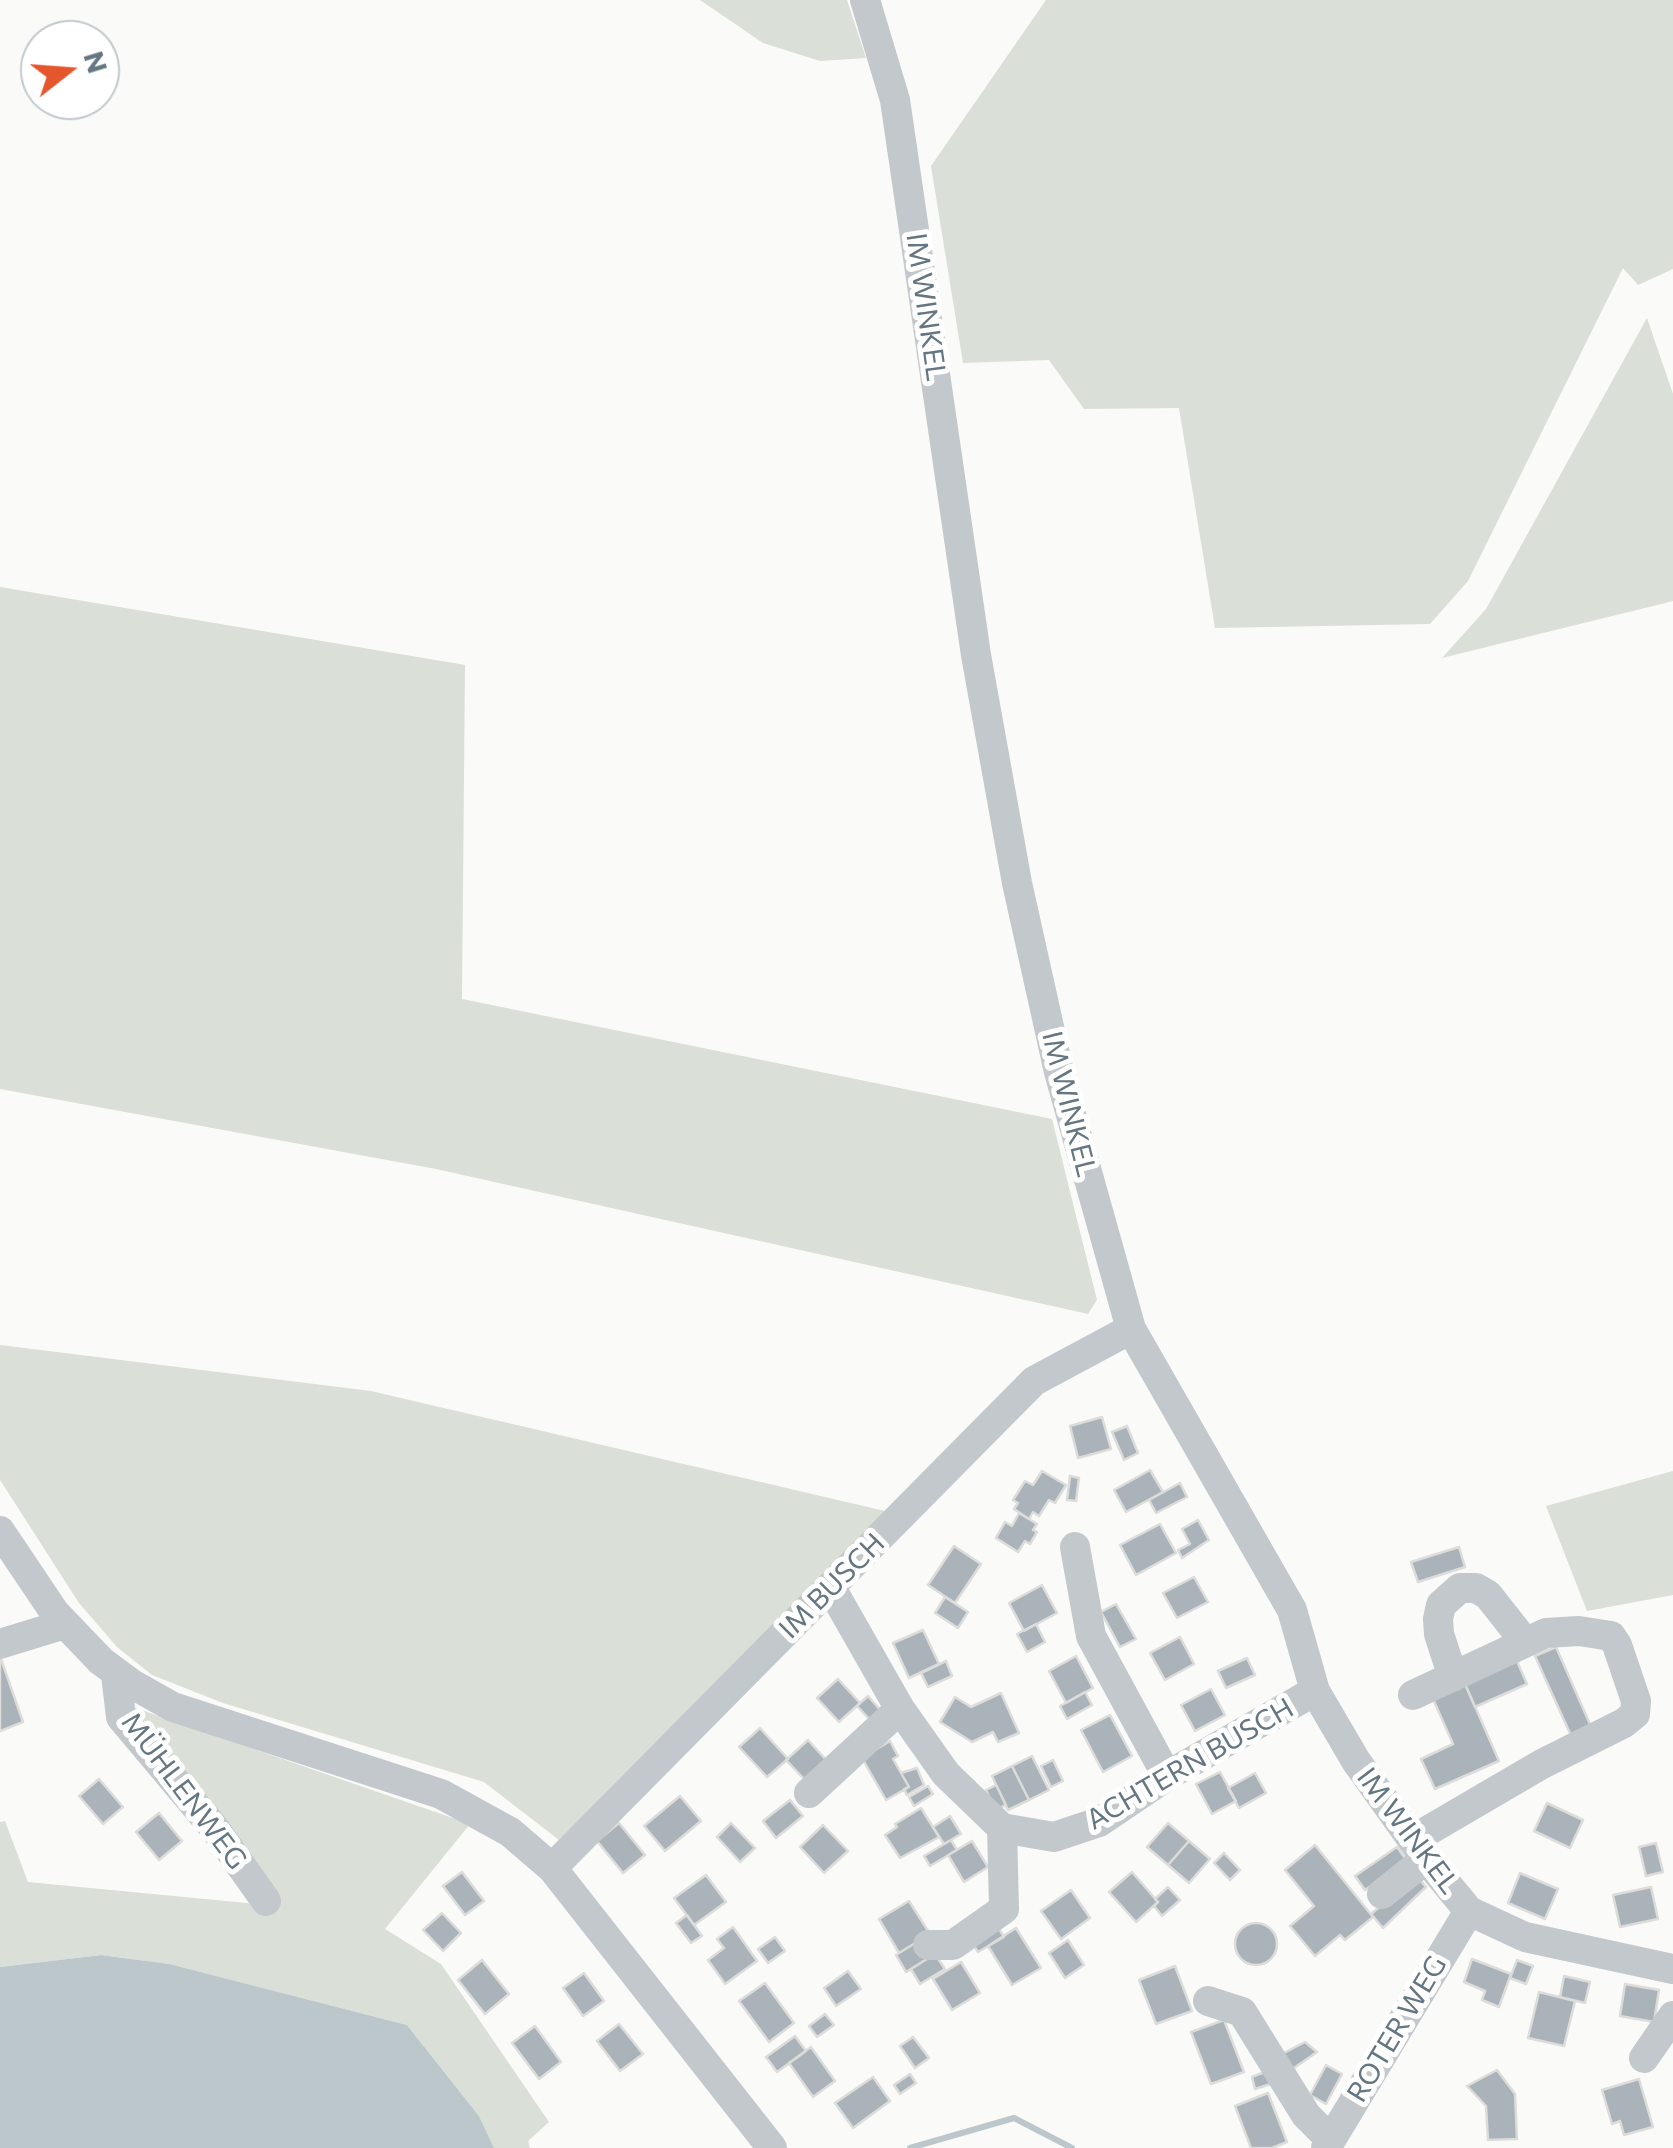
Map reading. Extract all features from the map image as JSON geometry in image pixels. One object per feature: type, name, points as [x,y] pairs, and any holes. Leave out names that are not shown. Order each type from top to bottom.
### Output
[{"type":"street","name":"IM WINKEL","points":[[865,0],[895,100],[976,655],[1017,883],[1059,1072],[1131,1329],[1292,1610],[1314,1691],[1356,1761],[1469,1911],[1526,1938],[1673,1969]]},
{"type":"street","name":"IM BUSCH","points":[[552,1868],[1034,1381],[1131,1329]]},
{"type":"street","points":[[0,1530],[65,1624],[116,1674],[172,1707],[441,1794],[510,1832],[552,1868],[772,2148]]},
{"type":"street","points":[[1076,1547],[1090,1636],[1167,1776]]},
{"type":"street","points":[[831,1588],[900,1709],[946,1774],[1002,1828],[1004,1909],[952,1945],[928,1944]]},
{"type":"street","points":[[1453,1677],[1438,1618],[1440,1605],[1460,1588],[1476,1588],[1488,1595],[1525,1642]]},
{"type":"street","points":[[0,1644],[65,1624]]},
{"type":"street","points":[[1382,1894],[1419,1849],[1636,1714],[1636,1701],[1611,1636],[1580,1631],[1546,1634],[1413,1694]]},
{"type":"street","name":"MÜHLENWEG","points":[[116,1674],[122,1716],[215,1829],[266,1901]]},
{"type":"street","name":"ACHTERN BUSCH","points":[[1002,1828],[1054,1837],[1099,1822],[1167,1776],[1314,1691]]},
{"type":"street","points":[[809,1793],[900,1709]]},
{"type":"street","name":"ROTER WEG","points":[[1328,2144],[1469,1911]]},
{"type":"street","points":[[1208,2001],[1242,2012],[1328,2144]]},
{"type":"street","points":[[1644,2058],[1673,2016]]},
{"type":"shaded area","points":[[700,0],[847,0],[866,58],[820,61],[763,43]]},
{"type":"shaded area","points":[[1046,0],[1673,0],[1673,269],[1638,285],[1623,268],[1468,581],[1430,624],[1215,628],[1179,408],[1084,409],[1049,360],[963,363],[931,166]]},
{"type":"shaded area","points":[[1647,318],[1673,394],[1673,601],[1442,658],[1486,609]]},
{"type":"shaded area","points":[[0,587],[465,665],[462,999],[1052,1119],[1097,1300],[1088,1314],[436,1169],[0,1089]]},
{"type":"shaded area","points":[[0,1345],[371,1391],[885,1511],[559,1840],[484,1782],[223,1703],[152,1675],[117,1647],[79,1603],[0,1480]]},
{"type":"shaded area","points":[[1673,1471],[1673,1595],[1587,1611],[1546,1506]]},
{"type":"shaded area","points":[[124,1704],[470,1824],[385,1929],[441,1964],[549,2122],[528,2141],[530,2148],[494,2148],[479,2116],[407,2025],[168,1964],[101,1955],[0,1967],[0,1822],[5,1821],[28,1882],[257,1904]]},
{"type":"shaded area","points":[[101,1955],[169,1964],[407,2025],[479,2116],[494,2148],[0,2148],[0,1967]]},
{"type":"building","points":[[1102,1417],[1111,1449],[1078,1458],[1070,1426]]},
{"type":"building","points":[[1127,1426],[1138,1453],[1124,1460],[1112,1432]]},
{"type":"building","points":[[1150,1470],[1163,1492],[1126,1512],[1114,1490]]},
{"type":"building","points":[[1042,1471],[1066,1485],[1055,1503],[1049,1500],[1039,1516],[1033,1512],[1029,1519],[1014,1509],[1018,1503],[1013,1500],[1025,1481],[1033,1485]]},
{"type":"building","points":[[1070,1476],[1079,1478],[1076,1501],[1067,1500]]},
{"type":"building","points":[[1180,1483],[1187,1497],[1156,1513],[1149,1500]]},
{"type":"building","points":[[1019,1513],[1037,1524],[1033,1530],[1037,1532],[1030,1544],[1025,1541],[1018,1552],[996,1538],[1005,1522],[1012,1526]]},
{"type":"building","points":[[1198,1520],[1209,1540],[1182,1558],[1178,1550],[1190,1544],[1182,1529]]},
{"type":"building","points":[[1160,1524],[1176,1553],[1136,1575],[1120,1545]]},
{"type":"building","points":[[954,1546],[981,1564],[955,1603],[928,1585]]},
{"type":"building","points":[[1459,1547],[1465,1567],[1418,1582],[1411,1562]]},
{"type":"building","points":[[1194,1577],[1208,1602],[1177,1618],[1163,1593]]},
{"type":"building","points":[[1042,1585],[1057,1613],[1024,1631],[1009,1603]]},
{"type":"building","points":[[945,1597],[968,1612],[958,1628],[935,1613]]},
{"type":"building","points":[[1116,1604],[1136,1639],[1120,1647],[1101,1612]]},
{"type":"building","points":[[1036,1624],[1045,1642],[1027,1652],[1017,1634]]},
{"type":"building","points":[[923,1630],[939,1664],[909,1678],[893,1643]]},
{"type":"building","points":[[1180,1637],[1194,1664],[1165,1680],[1150,1653]]},
{"type":"building","points":[[1556,1647],[1593,1731],[1573,1740],[1535,1656]]},
{"type":"building","points":[[1076,1656],[1093,1688],[1066,1703],[1049,1671]]},
{"type":"building","points":[[1247,1658],[1255,1675],[1226,1688],[1218,1671]]},
{"type":"building","points":[[0,1659],[23,1722],[0,1731]]},
{"type":"building","points":[[1516,1659],[1527,1684],[1475,1707],[1464,1682]]},
{"type":"building","points":[[946,1661],[952,1676],[928,1687],[921,1673]]},
{"type":"building","points":[[1462,1677],[1499,1761],[1435,1789],[1421,1759],[1453,1744],[1430,1692]]},
{"type":"building","points":[[838,1679],[860,1703],[839,1722],[817,1698]]},
{"type":"building","points":[[1211,1689],[1225,1715],[1195,1731],[1181,1705]]},
{"type":"building","points":[[1085,1692],[1092,1705],[1067,1719],[1060,1706]]},
{"type":"building","points":[[1001,1693],[1019,1733],[998,1742],[993,1732],[972,1742],[940,1722],[955,1697],[971,1707]]},
{"type":"building","points":[[868,1696],[882,1712],[872,1722],[857,1706]]},
{"type":"building","points":[[1110,1715],[1132,1756],[1103,1772],[1081,1730]]},
{"type":"building","points":[[760,1728],[788,1759],[767,1777],[739,1747]]},
{"type":"building","points":[[808,1740],[828,1762],[807,1782],[786,1760]]},
{"type":"building","points":[[890,1741],[898,1756],[893,1759],[909,1787],[886,1800],[862,1758]]},
{"type":"building","points":[[1032,1756],[1049,1790],[1029,1800],[1012,1766]]},
{"type":"building","points":[[1053,1760],[1063,1781],[1051,1787],[1041,1766]]},
{"type":"building","points":[[1012,1766],[1029,1800],[1008,1810],[992,1776]]},
{"type":"building","points":[[917,1768],[924,1785],[907,1795],[904,1789],[909,1787],[901,1773]]},
{"type":"building","points":[[1220,1772],[1236,1801],[1212,1814],[1196,1784]]},
{"type":"building","points":[[1255,1773],[1266,1793],[1239,1808],[1228,1788]]},
{"type":"building","points":[[99,1779],[123,1807],[103,1824],[79,1796]]},
{"type":"building","points":[[996,1785],[1006,1805],[995,1810],[986,1790]]},
{"type":"building","points":[[928,1786],[933,1794],[914,1806],[909,1797]]},
{"type":"building","points":[[680,1796],[701,1821],[665,1851],[644,1826]]},
{"type":"building","points":[[790,1800],[803,1816],[776,1838],[763,1821]]},
{"type":"building","points":[[1547,1803],[1583,1820],[1570,1848],[1534,1831]]},
{"type":"building","points":[[921,1808],[939,1837],[900,1858],[885,1835]]},
{"type":"building","points":[[159,1813],[182,1841],[159,1860],[136,1832]]},
{"type":"building","points":[[950,1816],[961,1834],[944,1844],[933,1827]]},
{"type":"building","points":[[619,1823],[645,1855],[623,1873],[597,1841]]},
{"type":"building","points":[[731,1823],[755,1848],[740,1862],[717,1837]]},
{"type":"building","points":[[1168,1823],[1189,1841],[1168,1865],[1147,1847]]},
{"type":"building","points":[[823,1825],[848,1851],[824,1873],[800,1847]]},
{"type":"building","points":[[951,1840],[957,1850],[930,1866],[924,1856]]},
{"type":"building","points":[[972,1841],[988,1867],[964,1882],[948,1855]]},
{"type":"building","points":[[1189,1841],[1210,1859],[1189,1883],[1168,1865]]},
{"type":"building","points":[[1656,1843],[1663,1872],[1646,1876],[1639,1847]]},
{"type":"building","points":[[1315,1845],[1373,1917],[1345,1940],[1340,1935],[1315,1956],[1290,1926],[1314,1906],[1285,1870]]},
{"type":"building","points":[[1397,1847],[1407,1861],[1365,1890],[1355,1876]]},
{"type":"building","points":[[1224,1853],[1240,1870],[1230,1880],[1214,1863]]},
{"type":"building","points":[[462,1872],[484,1901],[465,1915],[443,1886]]},
{"type":"building","points":[[1132,1872],[1158,1902],[1136,1922],[1109,1892]]},
{"type":"building","points":[[1520,1873],[1558,1889],[1545,1919],[1508,1903]]},
{"type":"building","points":[[706,1875],[726,1902],[694,1925],[674,1898]]},
{"type":"building","points":[[1417,1876],[1426,1887],[1383,1928],[1371,1914]]},
{"type":"building","points":[[1168,1887],[1180,1900],[1162,1916],[1154,1906],[1158,1902],[1155,1899]]},
{"type":"building","points":[[1651,1887],[1658,1919],[1620,1927],[1613,1895]]},
{"type":"building","points":[[1071,1890],[1090,1918],[1061,1939],[1041,1911]]},
{"type":"building","points":[[909,1901],[930,1934],[899,1953],[879,1919]]},
{"type":"building","points":[[442,1913],[461,1933],[443,1951],[423,1930]]},
{"type":"building","points":[[687,1915],[702,1936],[691,1943],[676,1923]]},
{"type":"building","points":[[995,1922],[1004,1937],[978,1952],[969,1938]]},
{"type":"building","points":[[1256,1923],[1271,1929],[1277,1944],[1271,1959],[1256,1965],[1241,1959],[1235,1944],[1241,1929]]},
{"type":"building","points":[[733,1927],[757,1961],[725,1984],[708,1960],[724,1948],[717,1939]]},
{"type":"building","points":[[1016,1928],[1041,1968],[1012,1985],[988,1946]]},
{"type":"building","points":[[775,1937],[785,1951],[768,1963],[758,1949]]},
{"type":"building","points":[[920,1940],[930,1957],[906,1972],[896,1955]]},
{"type":"building","points":[[1068,1940],[1084,1965],[1065,1978],[1049,1953]]},
{"type":"building","points":[[935,1954],[945,1969],[920,1984],[911,1969]]},
{"type":"building","points":[[1472,1959],[1511,1974],[1499,2007],[1482,2000],[1485,1991],[1464,1982]]},
{"type":"building","points":[[482,1960],[509,1994],[485,2014],[458,1980]]},
{"type":"building","points":[[1517,1960],[1533,1966],[1526,1984],[1510,1978]]},
{"type":"building","points":[[961,1962],[980,1993],[952,2010],[933,1979]]},
{"type":"building","points":[[1175,1966],[1192,2011],[1156,2024],[1139,1980]]},
{"type":"building","points":[[848,1971],[861,1989],[836,2006],[824,1988]]},
{"type":"building","points":[[584,1973],[604,2001],[583,2016],[563,1988]]},
{"type":"building","points":[[1564,1976],[1590,1982],[1585,2003],[1560,1997]]},
{"type":"building","points":[[765,1983],[794,2023],[769,2042],[739,2001]]},
{"type":"building","points":[[1625,1984],[1659,1990],[1654,2022],[1620,2016]]},
{"type":"building","points":[[1539,1992],[1575,2001],[1564,2046],[1528,2038]]},
{"type":"building","points":[[825,2014],[834,2025],[817,2037],[809,2026]]},
{"type":"building","points":[[1224,2020],[1244,2072],[1211,2084],[1191,2032]]},
{"type":"building","points":[[619,2024],[643,2054],[620,2071],[597,2041]]},
{"type":"building","points":[[535,2026],[561,2062],[539,2079],[512,2043]]},
{"type":"building","points":[[795,2036],[806,2051],[777,2072],[766,2057]]},
{"type":"building","points":[[913,2037],[929,2058],[915,2068],[900,2046]]},
{"type":"building","points":[[1305,2042],[1317,2052],[1291,2070],[1282,2054]]},
{"type":"building","points":[[811,2047],[835,2081],[813,2097],[789,2063]]},
{"type":"building","points":[[1326,2065],[1342,2074],[1326,2104],[1310,2095]]},
{"type":"building","points":[[1272,2069],[1283,2080],[1255,2089],[1252,2077]]},
{"type":"building","points":[[1497,2070],[1515,2094],[1517,2139],[1488,2140],[1486,2106],[1467,2086]]},
{"type":"building","points":[[910,2074],[916,2083],[900,2094],[894,2085]]},
{"type":"building","points":[[873,2077],[890,2101],[853,2128],[835,2103]]},
{"type":"building","points":[[1639,2079],[1653,2127],[1624,2135],[1620,2121],[1612,2124],[1602,2090]]},
{"type":"building","points":[[1268,2093],[1287,2142],[1272,2148],[1251,2148],[1235,2106]]},
{"type":"waterway","points":[[910,2148],[1014,2118],[1072,2148]]}]
